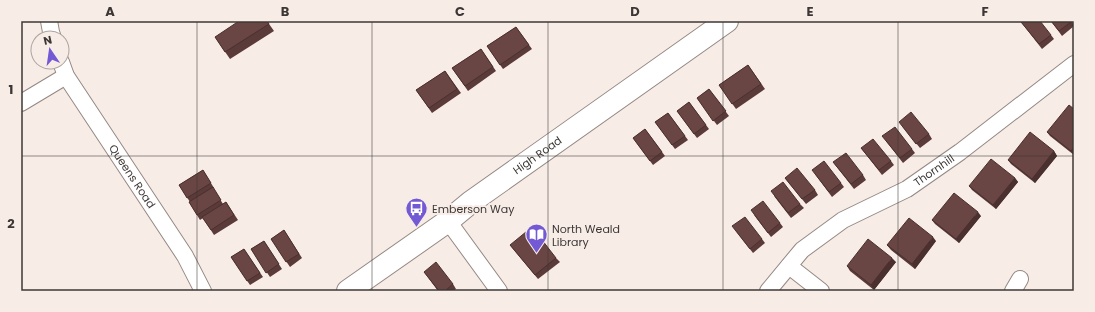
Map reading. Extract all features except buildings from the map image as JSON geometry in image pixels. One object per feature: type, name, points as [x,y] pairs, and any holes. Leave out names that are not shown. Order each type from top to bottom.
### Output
[{"type":"main road","name":"High Road","points":[[348,291],[726,21]]},
{"type":"street","name":"Thornhill","points":[[768,291],[802,250],[843,220],[908,189],[960,152],[1074,64]]},
{"type":"street","points":[[21,103],[63,70]]},
{"type":"street","name":"Queens Road","points":[[65,70],[185,256],[203,291]]},
{"type":"street","points":[[448,221],[498,291]]},
{"type":"street","points":[[789,266],[821,291]]},
{"type":"place","name":"Emberson Way","points":[[416,228]]},
{"type":"place","name":"North Weald Library","points":[[537,254]]}]
